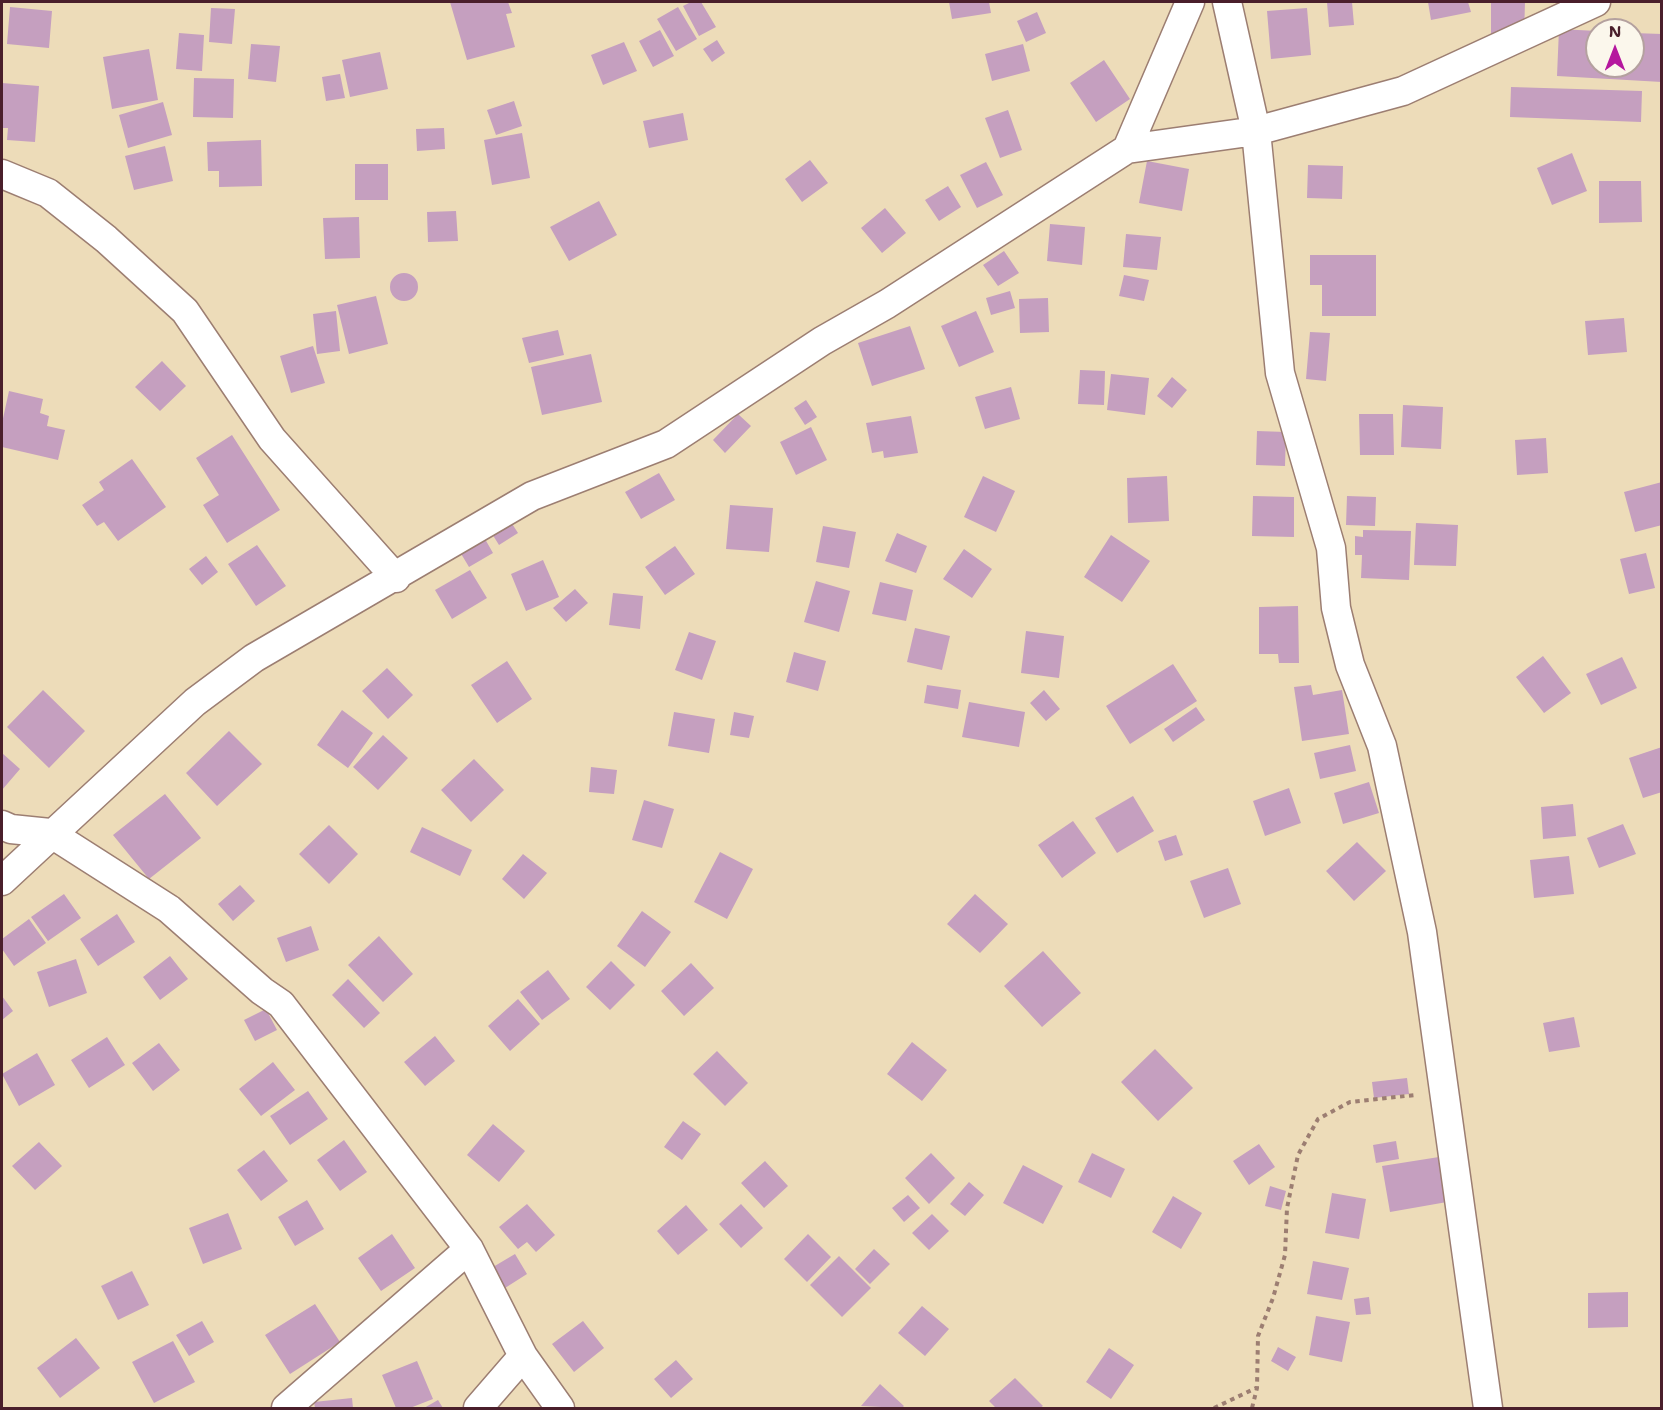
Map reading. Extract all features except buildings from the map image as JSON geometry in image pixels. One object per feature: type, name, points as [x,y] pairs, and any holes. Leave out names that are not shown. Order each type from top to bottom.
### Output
[{"type":"street","points":[[1127,149],[1190,2]]},
{"type":"street","points":[[1227,2],[1256,131],[1280,373],[1331,548],[1336,608],[1350,665],[1382,746],[1422,932],[1488,1408]]},
{"type":"street","points":[[2,881],[50,833],[203,696],[254,658],[396,578],[532,496],[666,444],[822,341],[887,304],[1127,149],[1256,131],[1403,91],[1596,2]]},
{"type":"street","points":[[2,174],[48,193],[106,238],[185,311],[272,439],[396,578]]},
{"type":"street","points":[[2,825],[11,829],[50,833],[169,909],[262,991],[281,1004],[469,1249],[524,1356],[560,1408]]},
{"type":"street","points":[[286,1408],[469,1249]]},
{"type":"street","points":[[478,1408],[524,1356]]},
{"type":"path","points":[[1252,1408],[1257,1388],[1258,1336],[1285,1255],[1287,1208],[1298,1155],[1318,1119],[1350,1102],[1420,1094],[1445,1097]]},
{"type":"path","points":[[1214,1408],[1257,1388]]}]
